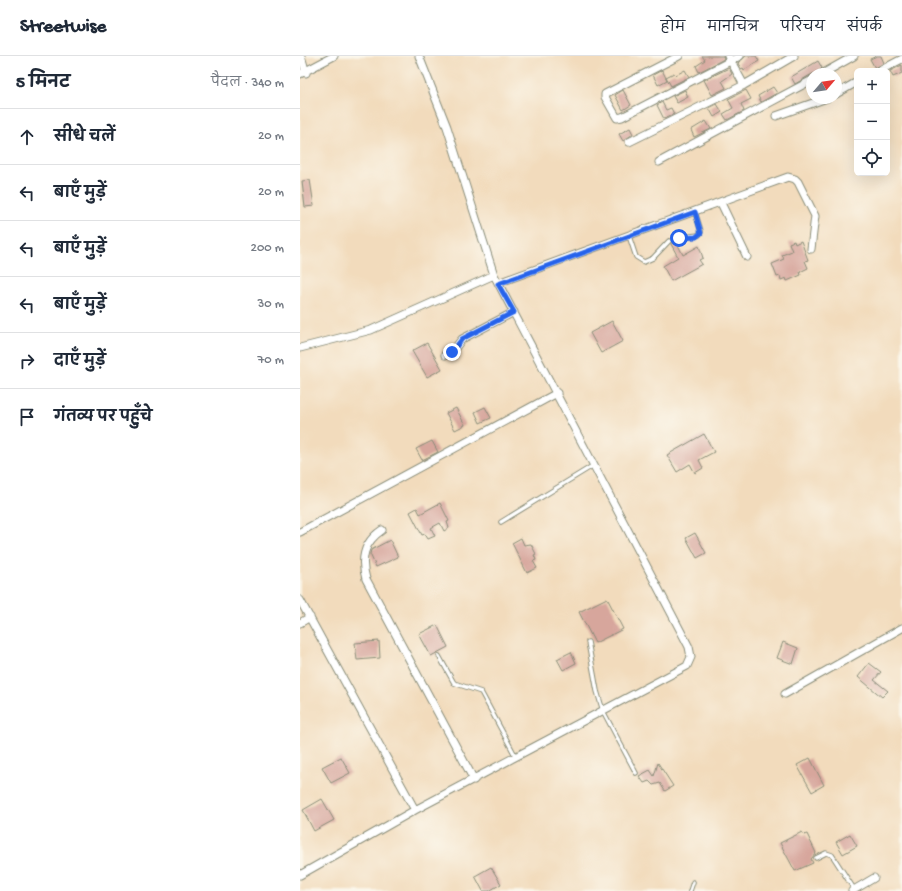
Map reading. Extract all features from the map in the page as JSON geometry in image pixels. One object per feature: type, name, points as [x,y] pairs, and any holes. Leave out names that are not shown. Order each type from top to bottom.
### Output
[{"type":"street","points":[[301,56],[303,73],[334,56]]},
{"type":"street","points":[[300,875],[415,810],[516,758],[687,666],[692,657],[689,647],[557,393],[498,284],[447,127],[419,56]]},
{"type":"street","points":[[679,56],[605,94],[605,98],[617,118],[620,118],[730,59],[740,56]]},
{"type":"street","points":[[629,142],[744,85],[794,56]]},
{"type":"street","points":[[833,68],[854,56]]},
{"type":"street","points":[[730,59],[744,85]]},
{"type":"street","points":[[885,68],[902,59]]},
{"type":"street","points":[[659,162],[806,83]]},
{"type":"street","points":[[842,91],[854,84]]},
{"type":"street","points":[[776,116],[810,104]]},
{"type":"street","points":[[498,284],[721,203],[788,177],[795,179],[815,216],[811,249]]},
{"type":"street","points":[[721,203],[747,257]]},
{"type":"street","points":[[300,348],[371,330],[494,275]]},
{"type":"street","points":[[445,355],[452,352],[462,339],[514,312]]},
{"type":"street","points":[[300,532],[557,393]]},
{"type":"street","points":[[382,530],[372,537],[367,545],[364,566],[366,579],[474,780]]},
{"type":"street","points":[[300,600],[415,810]]},
{"type":"street","points":[[300,623],[310,617]]},
{"type":"street","points":[[784,694],[902,628]]},
{"type":"street","points":[[853,890],[874,878]]},
{"type":"lane","points":[[675,238],[699,235],[701,231],[695,212]]},
{"type":"lane","points":[[629,236],[636,257],[644,262],[653,258],[669,241]]},
{"type":"lane","points":[[501,522],[594,465]]},
{"type":"lane","points":[[588,642],[597,691],[603,711],[636,773]]},
{"type":"lane","points":[[439,656],[454,683],[481,692],[516,758]]},
{"type":"lane","points":[[816,858],[826,853],[832,855],[853,890]]},
{"type":"lane","points":[[690,891],[693,882]]},
{"type":"building","points":[[702,56],[723,56],[724,59],[699,72],[696,66],[705,60]]},
{"type":"building","points":[[746,56],[756,56],[759,61],[744,70],[743,68],[741,69],[738,63]]},
{"type":"building","points":[[881,56],[884,63],[875,68],[870,59]]},
{"type":"building","points":[[818,61],[822,68],[806,68]]},
{"type":"building","points":[[902,65],[902,73],[893,77],[890,71]]},
{"type":"building","points":[[729,68],[732,74],[722,81],[726,88],[712,95],[704,80]]},
{"type":"building","points":[[806,68],[806,78],[795,84],[791,77]]},
{"type":"building","points":[[662,70],[667,80],[658,85],[653,75]]},
{"type":"building","points":[[685,70],[689,77],[671,86],[666,77],[674,73],[676,75]]},
{"type":"building","points":[[773,87],[777,93],[761,102],[758,96]]},
{"type":"building","points":[[623,90],[631,105],[623,110],[615,95]]},
{"type":"building","points":[[685,90],[688,97],[677,103],[673,96]]},
{"type":"building","points":[[746,90],[751,99],[741,104],[744,111],[727,120],[723,114],[733,108],[728,99]]},
{"type":"building","points":[[662,102],[666,110],[671,108],[674,114],[664,119],[657,105]]},
{"type":"building","points":[[717,104],[722,112],[714,117],[709,108]]},
{"type":"building","points":[[706,121],[711,129],[694,137],[691,130]]},
{"type":"building","points":[[630,128],[633,134],[623,141],[619,134]]},
{"type":"building","points":[[310,180],[314,206],[305,207],[302,181]]},
{"type":"building","points":[[673,240],[676,241],[683,255],[699,246],[703,258],[699,260],[702,264],[671,281],[663,266],[678,257],[671,244]]},
{"type":"building","points":[[794,241],[795,244],[801,241],[808,260],[805,261],[808,268],[800,272],[801,275],[787,281],[786,278],[781,280],[780,276],[777,277],[772,264],[784,259],[782,255],[792,251],[789,243]]},
{"type":"building","points":[[612,321],[623,341],[601,353],[590,333]]},
{"type":"building","points":[[427,343],[442,369],[427,377],[412,351]]},
{"type":"building","points":[[485,407],[491,418],[480,423],[475,412]]},
{"type":"building","points":[[456,408],[465,425],[455,430],[446,413]]},
{"type":"building","points":[[704,434],[714,452],[699,460],[703,468],[695,473],[690,464],[677,472],[667,455]]},
{"type":"building","points":[[432,441],[438,452],[422,460],[416,449]]},
{"type":"building","points":[[440,503],[449,521],[447,522],[449,528],[444,531],[440,523],[431,528],[435,536],[428,539],[425,534],[422,535],[410,512],[417,508],[420,514]]},
{"type":"building","points":[[695,533],[706,553],[697,558],[686,538]]},
{"type":"building","points":[[521,538],[524,545],[531,544],[536,554],[534,555],[536,560],[533,561],[537,568],[527,573],[512,543]]},
{"type":"building","points":[[390,540],[398,557],[376,567],[370,554],[371,550]]},
{"type":"building","points":[[607,598],[623,629],[595,643],[579,612]]},
{"type":"building","points":[[437,625],[448,647],[431,656],[419,634]]},
{"type":"building","points":[[379,641],[380,658],[357,660],[355,643]]},
{"type":"building","points":[[783,642],[798,648],[793,664],[777,658]]},
{"type":"building","points":[[571,652],[576,663],[563,670],[557,659]]},
{"type":"building","points":[[869,663],[881,672],[874,680],[888,691],[882,697],[858,677]]},
{"type":"building","points":[[341,757],[350,773],[331,783],[322,767]]},
{"type":"building","points":[[810,758],[824,785],[812,792],[797,765]]},
{"type":"building","points":[[658,763],[673,786],[665,791],[660,783],[653,785],[649,781],[644,783],[639,776],[650,770],[654,776]]},
{"type":"building","points":[[322,799],[334,820],[314,831],[303,810]]},
{"type":"building","points":[[802,832],[804,835],[807,834],[816,853],[811,859],[813,863],[795,871],[780,843]]},
{"type":"building","points":[[850,834],[857,846],[843,854],[836,842]]},
{"type":"building","points":[[491,867],[501,884],[489,891],[483,891],[475,876]]},
{"type":"route","points":[[452,352],[456,344],[462,339],[514,312],[498,284],[695,212],[701,233],[696,237],[679,238]]}]
